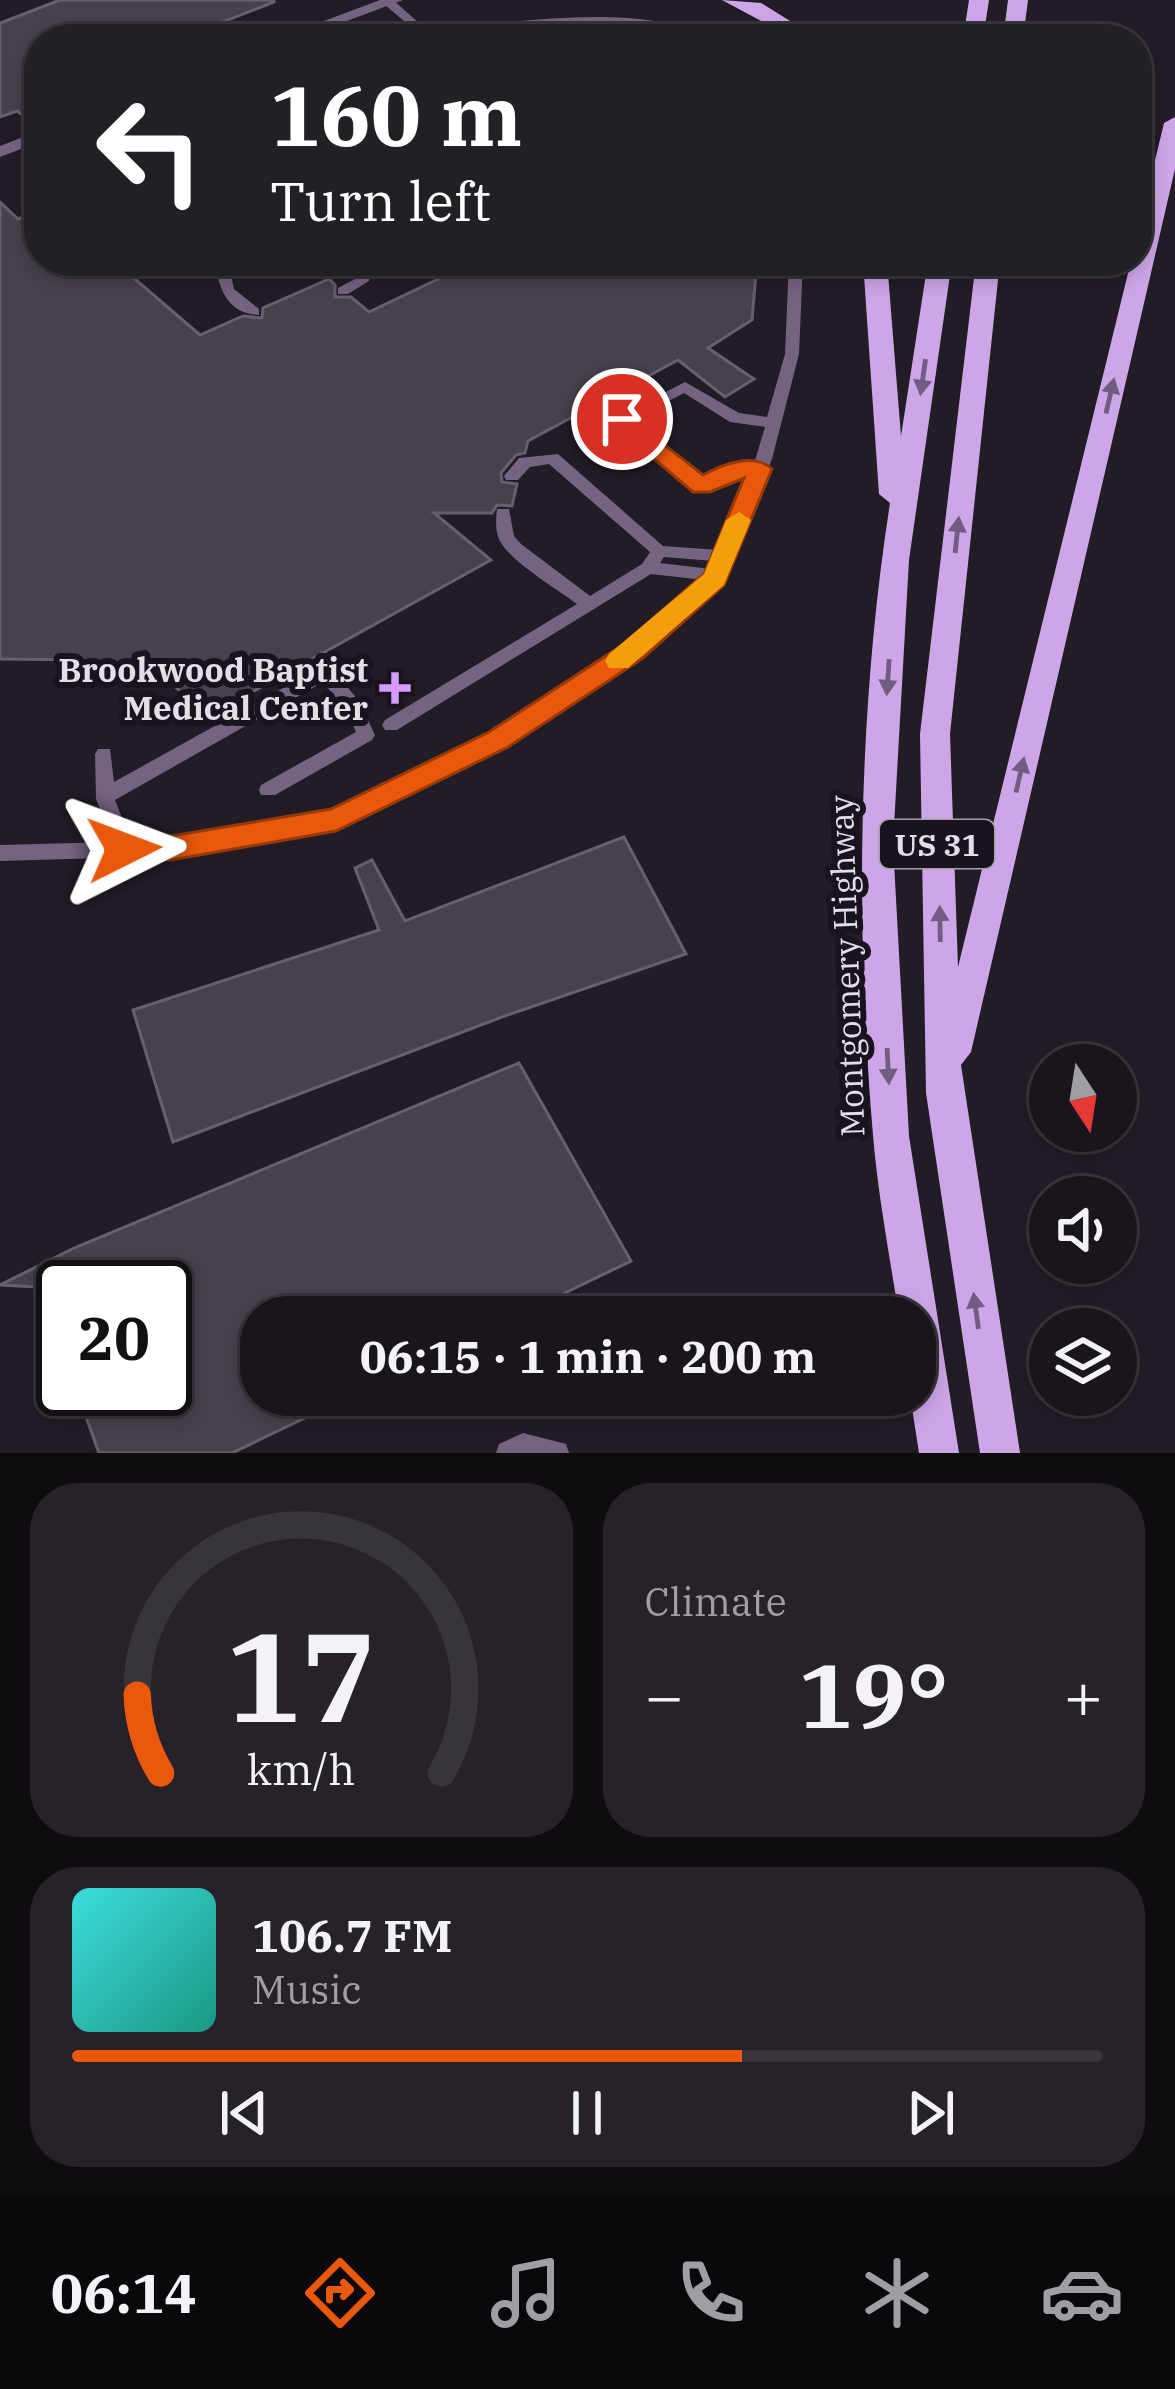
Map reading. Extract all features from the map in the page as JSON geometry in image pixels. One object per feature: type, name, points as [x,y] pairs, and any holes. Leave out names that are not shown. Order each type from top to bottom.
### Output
[{"type":"main road","points":[[733,0],[785,24]]},
{"type":"main road","points":[[802,14],[806,24]]},
{"type":"main road","points":[[1152,220],[1175,123]]},
{"type":"main road","points":[[876,276],[896,560]]},
{"type":"main road","name":"Montgomery Highway","points":[[938,276],[896,560],[877,844],[891,1136],[938,1446]]},
{"type":"main road","name":"US 31","points":[[986,276],[934,734],[944,1093],[997,1440]]},
{"type":"main road","points":[[944,1093],[1139,276]]},
{"type":"street","points":[[327,24],[392,1]]},
{"type":"lane","points":[[392,1],[414,24]]},
{"type":"lane","points":[[552,24],[632,17],[667,24]]},
{"type":"lane","points":[[224,276],[227,291],[254,312]]},
{"type":"lane","points":[[344,291],[363,276]]},
{"type":"lane","points":[[0,854],[171,848],[336,820],[499,740],[634,651],[716,574],[724,556],[760,469],[792,354],[795,276]]},
{"type":"lane","points":[[760,469],[730,470],[702,486],[622,419],[686,387],[735,418],[774,423]]},
{"type":"lane","points":[[512,476],[537,457],[561,462],[654,559],[716,574]]},
{"type":"lane","points":[[503,513],[506,537],[515,548],[590,605]]},
{"type":"lane","points":[[391,725],[590,605],[654,559],[724,556]]},
{"type":"lane","points":[[105,796],[325,673],[353,706],[366,735],[268,790]]},
{"type":"lane","points":[[104,754],[105,796],[124,849]]},
{"type":"lane","points":[[508,1453],[523,1445],[557,1453]]},
{"type":"building","points":[[60,0],[274,0],[218,24],[24,24],[24,116],[17,111],[0,117],[0,23]]},
{"type":"building","points":[[0,202],[18,219],[24,216],[24,276],[131,276],[200,335],[243,316],[262,318],[263,308],[329,279],[335,285],[335,297],[351,297],[369,312],[445,276],[756,276],[752,320],[708,348],[754,379],[725,397],[678,360],[528,441],[525,453],[516,455],[501,473],[502,482],[517,484],[512,506],[497,505],[492,513],[434,513],[491,560],[205,718],[156,666],[108,683],[93,660],[0,659]]},
{"type":"building","points":[[624,837],[686,954],[502,1017],[173,1142],[133,1010],[379,930],[355,868],[372,860],[405,921]]},
{"type":"building","points":[[519,1063],[631,1261],[558,1296],[240,1296],[240,1416],[309,1416],[232,1453],[99,1453],[86,1416],[192,1416],[192,1260],[50,1260]]},
{"type":"building","points":[[36,1267],[36,1287],[0,1285]]},
{"type":"slow traffic","points":[[618,661],[715,579],[739,520]]},
{"type":"place","name":"Brookwood Baptist Medical Center","points":[[395,688]]},
{"type":"route","points":[[124,849],[171,848],[336,820],[499,740],[634,651],[715,579],[760,469],[740,467],[702,486],[622,419]]}]
